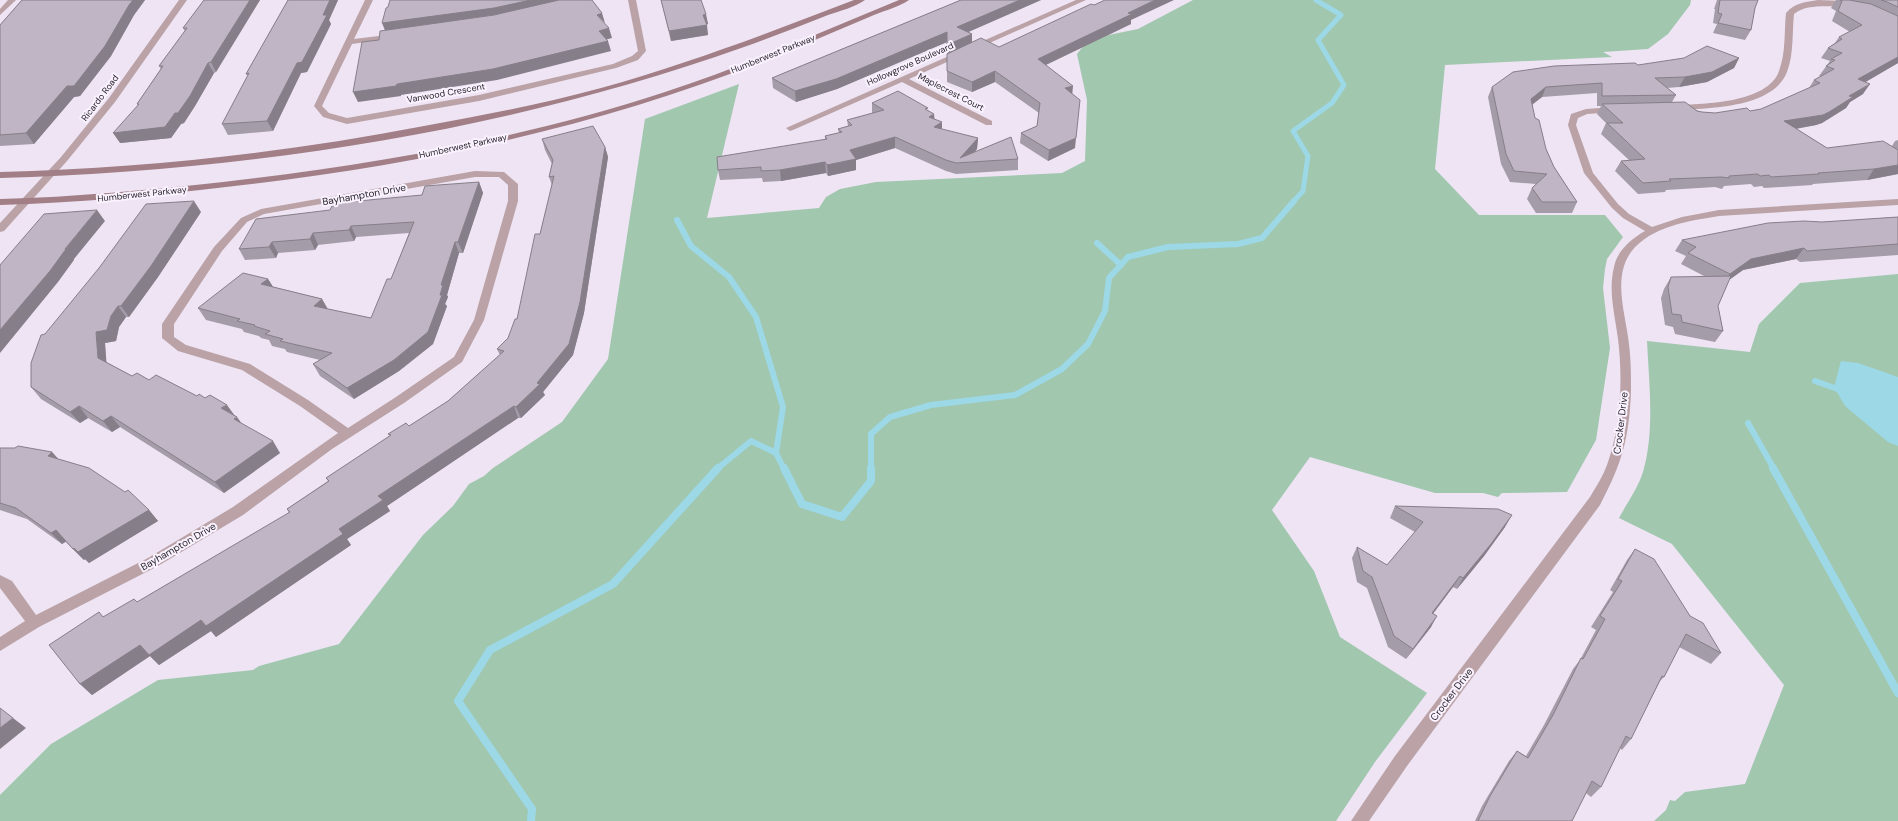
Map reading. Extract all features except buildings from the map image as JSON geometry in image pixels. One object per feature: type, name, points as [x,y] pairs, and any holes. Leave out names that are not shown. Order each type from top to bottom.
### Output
[{"type":"main road","name":"Humberwest Parkway","points":[[0,175],[229,161],[397,135],[489,116],[651,76],[756,41],[861,0]]},
{"type":"main road","name":"Humberwest Parkway","points":[[0,202],[98,198],[271,180],[416,156],[520,134],[667,94],[759,60],[905,0]]},
{"type":"street","points":[[0,13],[12,0]]},
{"type":"street","name":"Ricardo Road","points":[[0,229],[52,173],[112,100],[183,0]]},
{"type":"street","name":"Vanwood Crescent","points":[[369,0],[318,106],[326,115],[347,121],[479,98],[616,66],[635,58],[642,51],[632,0]]},
{"type":"street","name":"Hollowgrove Boulevard","points":[[790,128],[1082,0]]},
{"type":"street","points":[[1663,108],[1720,104],[1748,98],[1770,88],[1782,72],[1790,13],[1792,9],[1804,4],[1830,2],[1862,6]]},
{"type":"street","points":[[350,42],[406,34]]},
{"type":"street","name":"Maplecrest Court","points":[[903,79],[989,123]]},
{"type":"street","points":[[1624,110],[1580,113],[1574,116],[1572,125],[1589,173],[1626,216],[1650,230]]},
{"type":"street","name":"Bayhampton Drive","points":[[0,645],[34,623],[153,562],[238,511],[328,446],[348,434],[400,400],[458,359],[479,320],[513,201],[512,184],[501,174],[475,174],[261,212],[244,220],[218,249],[168,324],[168,338],[182,348],[246,367],[304,403],[348,434]]},
{"type":"street","name":"Crocker Drive","points":[[1359,821],[1401,761],[1595,501],[1613,467],[1618,449],[1624,383],[1624,346],[1616,298],[1618,271],[1628,250],[1636,241],[1650,230],[1675,221],[1719,213],[1898,202]]},
{"type":"street","points":[[0,581],[7,585],[34,623]]},
{"type":"green space","points":[[1193,0],[1691,0],[1690,5],[1668,34],[1648,49],[1603,52],[1612,57],[1445,65],[1435,169],[1479,215],[1605,215],[1623,237],[1607,259],[1605,269],[1603,288],[1610,348],[1596,440],[1567,492],[1502,493],[1498,497],[1483,493],[1435,493],[1310,457],[1272,510],[1314,571],[1340,637],[1427,693],[1375,762],[1336,821],[0,821],[0,795],[51,744],[158,680],[253,670],[259,666],[339,644],[423,535],[453,506],[469,484],[484,476],[493,468],[562,422],[608,359],[645,119],[739,84],[707,218],[819,208],[826,197],[840,189],[876,182],[1062,173],[1085,161],[1087,100],[1077,54],[1089,39],[1138,29]]},
{"type":"green space","points":[[1898,274],[1898,821],[1654,821],[1666,810],[1670,800],[1675,801],[1685,792],[1745,784],[1784,685],[1672,544],[1619,518],[1638,484],[1647,456],[1650,424],[1650,391],[1647,341],[1750,352],[1759,324],[1800,283]]},
{"type":"water","points":[[1841,361],[1858,363],[1898,377],[1898,446],[1888,442],[1845,406],[1834,387]]},
{"type":"waterway","points":[[1293,202],[1303,191],[1308,156],[1293,131],[1332,103],[1344,85],[1318,40],[1341,15],[1316,0]]},
{"type":"waterway","points":[[1121,265],[1128,257],[1168,247],[1238,244],[1262,238],[1294,201]]},
{"type":"waterway","points":[[677,220],[691,246],[729,277],[756,317],[783,407],[776,453]]},
{"type":"waterway","points":[[1097,243],[1121,265]]},
{"type":"waterway","points":[[784,468],[802,504],[842,517],[871,481],[871,434],[890,417],[931,405],[1015,395],[1062,369],[1088,344],[1105,311],[1109,278],[1121,265]]},
{"type":"waterway","points":[[1815,381],[1843,391]]},
{"type":"waterway","points":[[1748,423],[1774,469]]},
{"type":"waterway","points":[[717,469],[751,441],[776,453]]},
{"type":"waterway","points":[[776,453],[784,469]]},
{"type":"waterway","points":[[1773,468],[1898,693]]},
{"type":"waterway","points":[[531,821],[532,809],[458,701],[490,650],[613,584],[717,469]]}]
